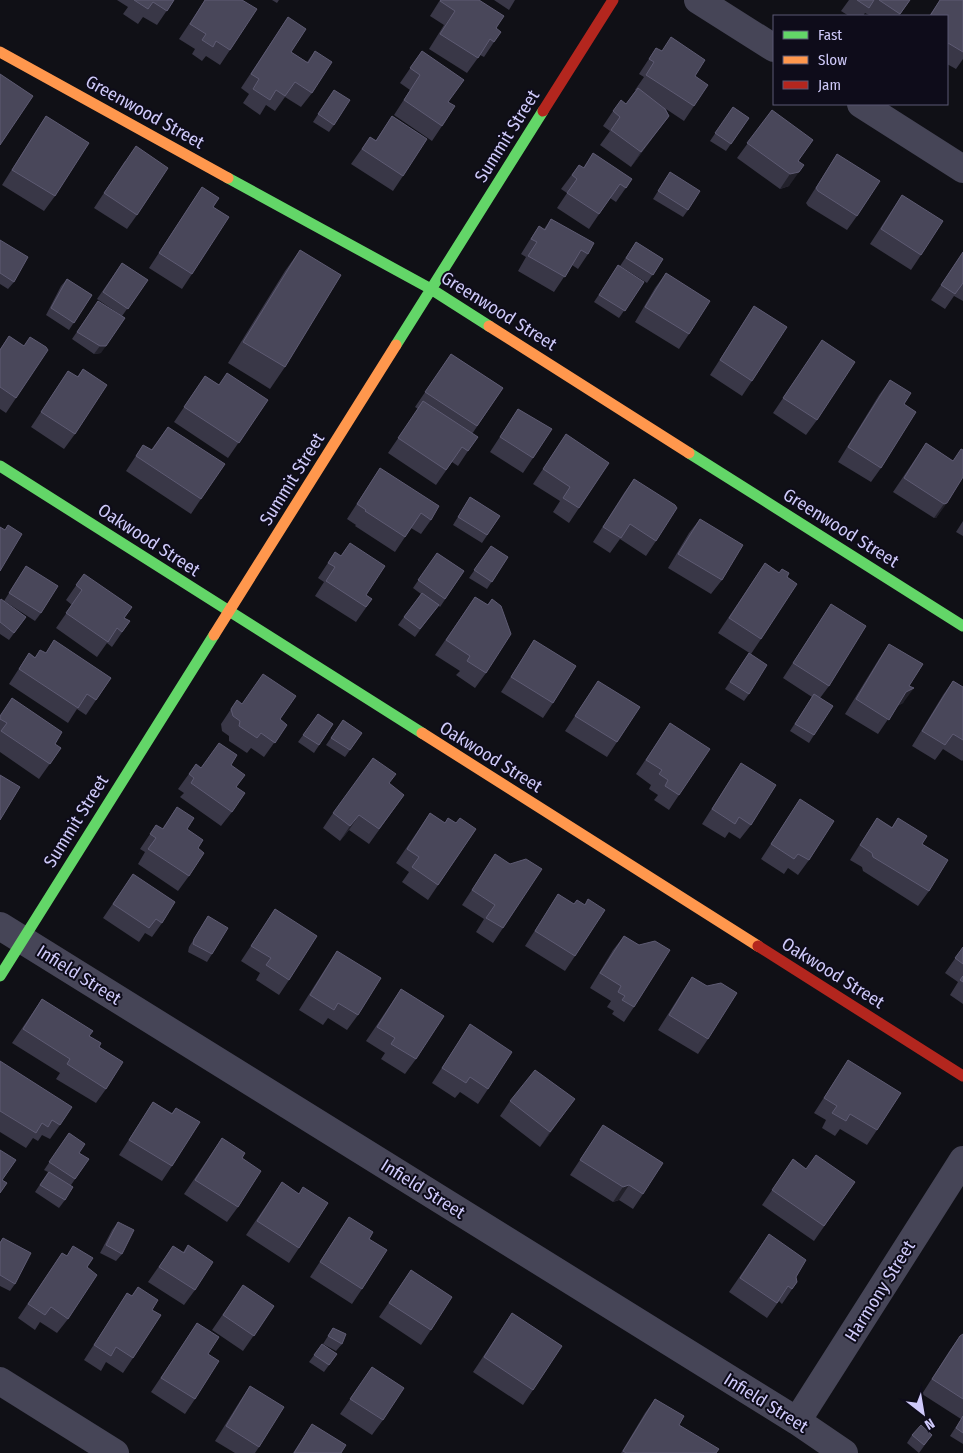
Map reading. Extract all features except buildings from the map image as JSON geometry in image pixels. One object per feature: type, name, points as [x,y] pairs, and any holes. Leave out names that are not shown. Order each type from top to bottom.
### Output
[{"type":"street","name":"Summit Street","points":[[0,976],[11,933],[229,612],[613,0]]},
{"type":"street","points":[[698,0],[773,47]]},
{"type":"street","name":"Greenwood Street","points":[[0,52],[431,289],[963,626]]},
{"type":"street","points":[[863,105],[963,169]]},
{"type":"street","name":"Oakwood Street","points":[[0,466],[963,1076]]},
{"type":"street","name":"Infield Street","points":[[11,933],[797,1421],[844,1453]]},
{"type":"street","name":"Harmony Street","points":[[797,1421],[963,1160]]},
{"type":"street","points":[[0,1381],[114,1453]]},
{"type":"traffic: fast","points":[[396,345],[543,111]]},
{"type":"traffic: fast","points":[[228,178],[431,289],[489,326]]},
{"type":"traffic: fast","points":[[689,453],[963,626]]},
{"type":"traffic: fast","points":[[0,466],[422,733]]},
{"type":"traffic: fast","points":[[0,976],[214,635]]},
{"type":"traffic: slow","points":[[0,52],[228,178]]},
{"type":"traffic: slow","points":[[489,326],[689,453]]},
{"type":"traffic: slow","points":[[214,635],[396,345]]},
{"type":"traffic: slow","points":[[422,733],[758,946]]},
{"type":"traffic: jam","points":[[543,111],[613,0]]},
{"type":"traffic: jam","points":[[758,946],[963,1076]]}]
